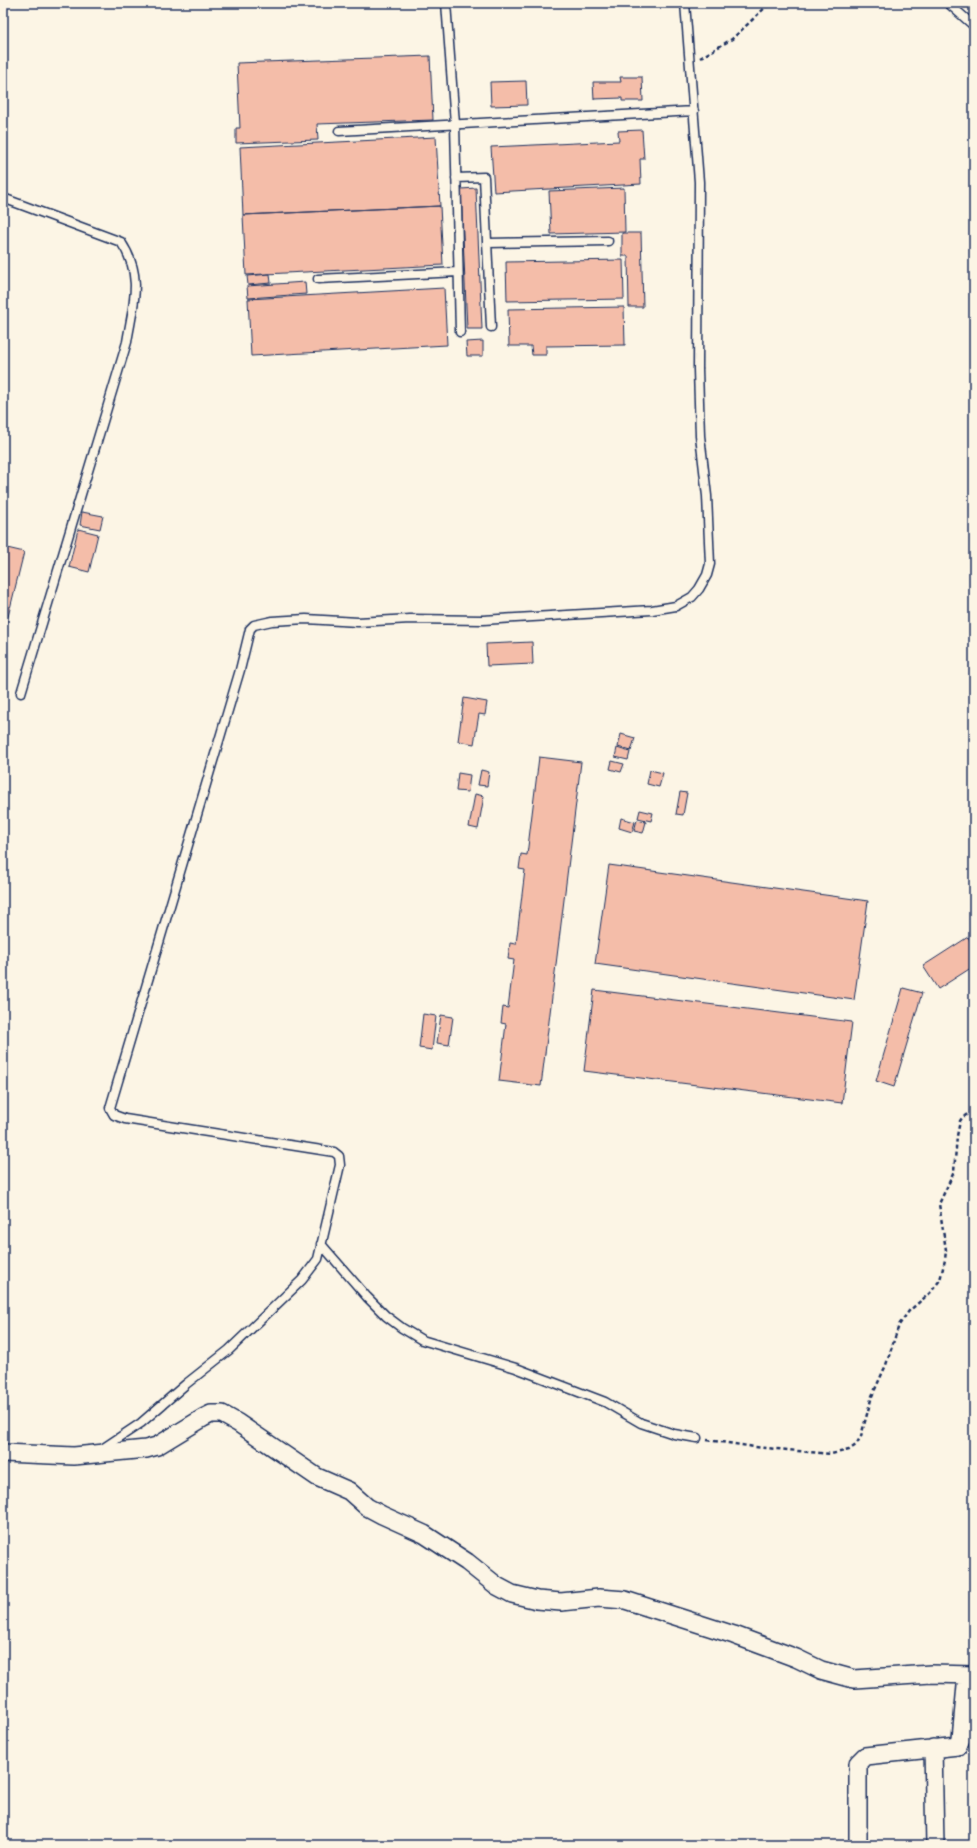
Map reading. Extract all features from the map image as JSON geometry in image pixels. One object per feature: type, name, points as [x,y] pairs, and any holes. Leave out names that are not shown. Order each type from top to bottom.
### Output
[{"type":"street","points":[[3,1453],[58,1456],[152,1448],[203,1418],[212,1414],[222,1414],[238,1423],[317,1477],[348,1491],[374,1511],[424,1534],[467,1562],[497,1586],[512,1594],[537,1600],[561,1602],[599,1598],[625,1600],[734,1635],[796,1658],[821,1670],[845,1677],[864,1679],[931,1674],[970,1675],[961,1739],[958,1746],[865,1756],[858,1763],[858,1845]]},
{"type":"street","points":[[933,1748],[935,1845]]},
{"type":"lane","points":[[446,3],[455,124],[460,332]]},
{"type":"lane","points":[[95,1454],[107,1444],[124,1436],[141,1423],[244,1336],[312,1268],[318,1259],[340,1165],[340,1156],[337,1153],[125,1119],[114,1115],[110,1108],[238,677],[250,629],[254,624],[272,621],[306,619],[358,622],[410,619],[483,620],[652,610],[676,606],[692,597],[699,589],[707,575],[710,564],[707,496],[700,414],[698,322],[699,182],[685,3]]},
{"type":"lane","points":[[948,3],[974,26]]},
{"type":"lane","points":[[339,131],[694,111]]},
{"type":"lane","points":[[456,178],[484,177],[492,327]]},
{"type":"lane","points":[[3,198],[121,242],[131,258],[136,282],[127,342],[21,693]]},
{"type":"lane","points":[[488,243],[608,241]]},
{"type":"lane","points":[[318,279],[458,272]]},
{"type":"lane","points":[[321,1244],[367,1297],[386,1316],[422,1340],[516,1368],[605,1402],[641,1423],[674,1434],[697,1438]]},
{"type":"path","points":[[690,65],[732,39],[770,3]]},
{"type":"path","points":[[697,1438],[755,1447],[831,1454],[849,1450],[856,1445],[861,1436],[872,1396],[886,1365],[899,1325],[908,1311],[931,1292],[940,1280],[946,1250],[939,1204],[954,1172],[957,1136],[960,1121],[974,1109]]},
{"type":"building","points":[[430,56],[433,120],[317,124],[318,140],[236,143],[236,128],[240,128],[237,63]]},
{"type":"building","points":[[620,77],[642,77],[643,101],[622,101],[622,98],[594,99],[593,82],[621,82]]},
{"type":"building","points":[[526,81],[527,105],[491,106],[490,82]]},
{"type":"building","points":[[642,130],[644,159],[640,159],[641,184],[494,192],[491,147],[619,141],[618,131]]},
{"type":"building","points":[[436,137],[440,206],[243,215],[240,147]]},
{"type":"building","points":[[476,188],[482,329],[467,329],[461,189]]},
{"type":"building","points":[[624,188],[625,232],[551,234],[549,191]]},
{"type":"building","points":[[440,206],[443,265],[246,275],[243,215]]},
{"type":"building","points":[[622,233],[641,233],[643,307],[629,307],[628,256],[622,256]]},
{"type":"building","points":[[623,260],[624,299],[507,301],[506,262]]},
{"type":"building","points":[[270,274],[271,283],[248,285],[247,276]]},
{"type":"building","points":[[305,282],[306,294],[248,298],[247,286]]},
{"type":"building","points":[[444,288],[447,345],[251,356],[248,299]]},
{"type":"building","points":[[624,307],[625,345],[546,346],[546,355],[532,355],[531,346],[509,346],[508,309]]},
{"type":"building","points":[[483,341],[483,356],[467,356],[466,342]]},
{"type":"building","points":[[82,512],[103,516],[100,529],[80,525]]},
{"type":"building","points":[[78,529],[98,534],[89,572],[69,567]]},
{"type":"building","points":[[3,547],[24,552],[3,637]]},
{"type":"building","points":[[532,642],[533,664],[487,666],[486,644]]},
{"type":"building","points":[[464,698],[487,702],[485,715],[479,714],[474,744],[458,741]]},
{"type":"building","points":[[621,734],[635,738],[631,751],[618,747]]},
{"type":"building","points":[[617,748],[630,752],[628,760],[615,757]]},
{"type":"building","points":[[539,757],[581,762],[541,1086],[499,1081],[506,1024],[501,1023],[503,1007],[508,1008],[514,960],[508,959],[510,943],[516,944],[525,870],[519,869],[521,854],[527,855]]},
{"type":"building","points":[[612,761],[624,764],[621,772],[610,769]]},
{"type":"building","points":[[481,770],[489,772],[487,786],[478,785]]},
{"type":"building","points":[[650,770],[663,773],[659,787],[647,784]]},
{"type":"building","points":[[458,773],[470,775],[468,792],[456,791]]},
{"type":"building","points":[[680,792],[687,793],[683,815],[676,814]]},
{"type":"building","points":[[475,794],[484,796],[478,829],[469,827]]},
{"type":"building","points":[[640,810],[653,813],[651,821],[638,818]]},
{"type":"building","points":[[621,818],[635,822],[632,832],[619,828]]},
{"type":"building","points":[[637,820],[646,822],[643,833],[634,831]]},
{"type":"building","points":[[609,865],[868,901],[854,1000],[595,964]]},
{"type":"building","points":[[968,937],[974,947],[974,966],[938,989],[923,966]]},
{"type":"building","points":[[903,988],[922,993],[894,1087],[876,1081]]},
{"type":"building","points":[[594,990],[852,1022],[842,1103],[584,1071]]},
{"type":"building","points":[[423,1014],[436,1016],[432,1050],[419,1048]]},
{"type":"building","points":[[441,1015],[453,1017],[449,1045],[437,1043]]}]
